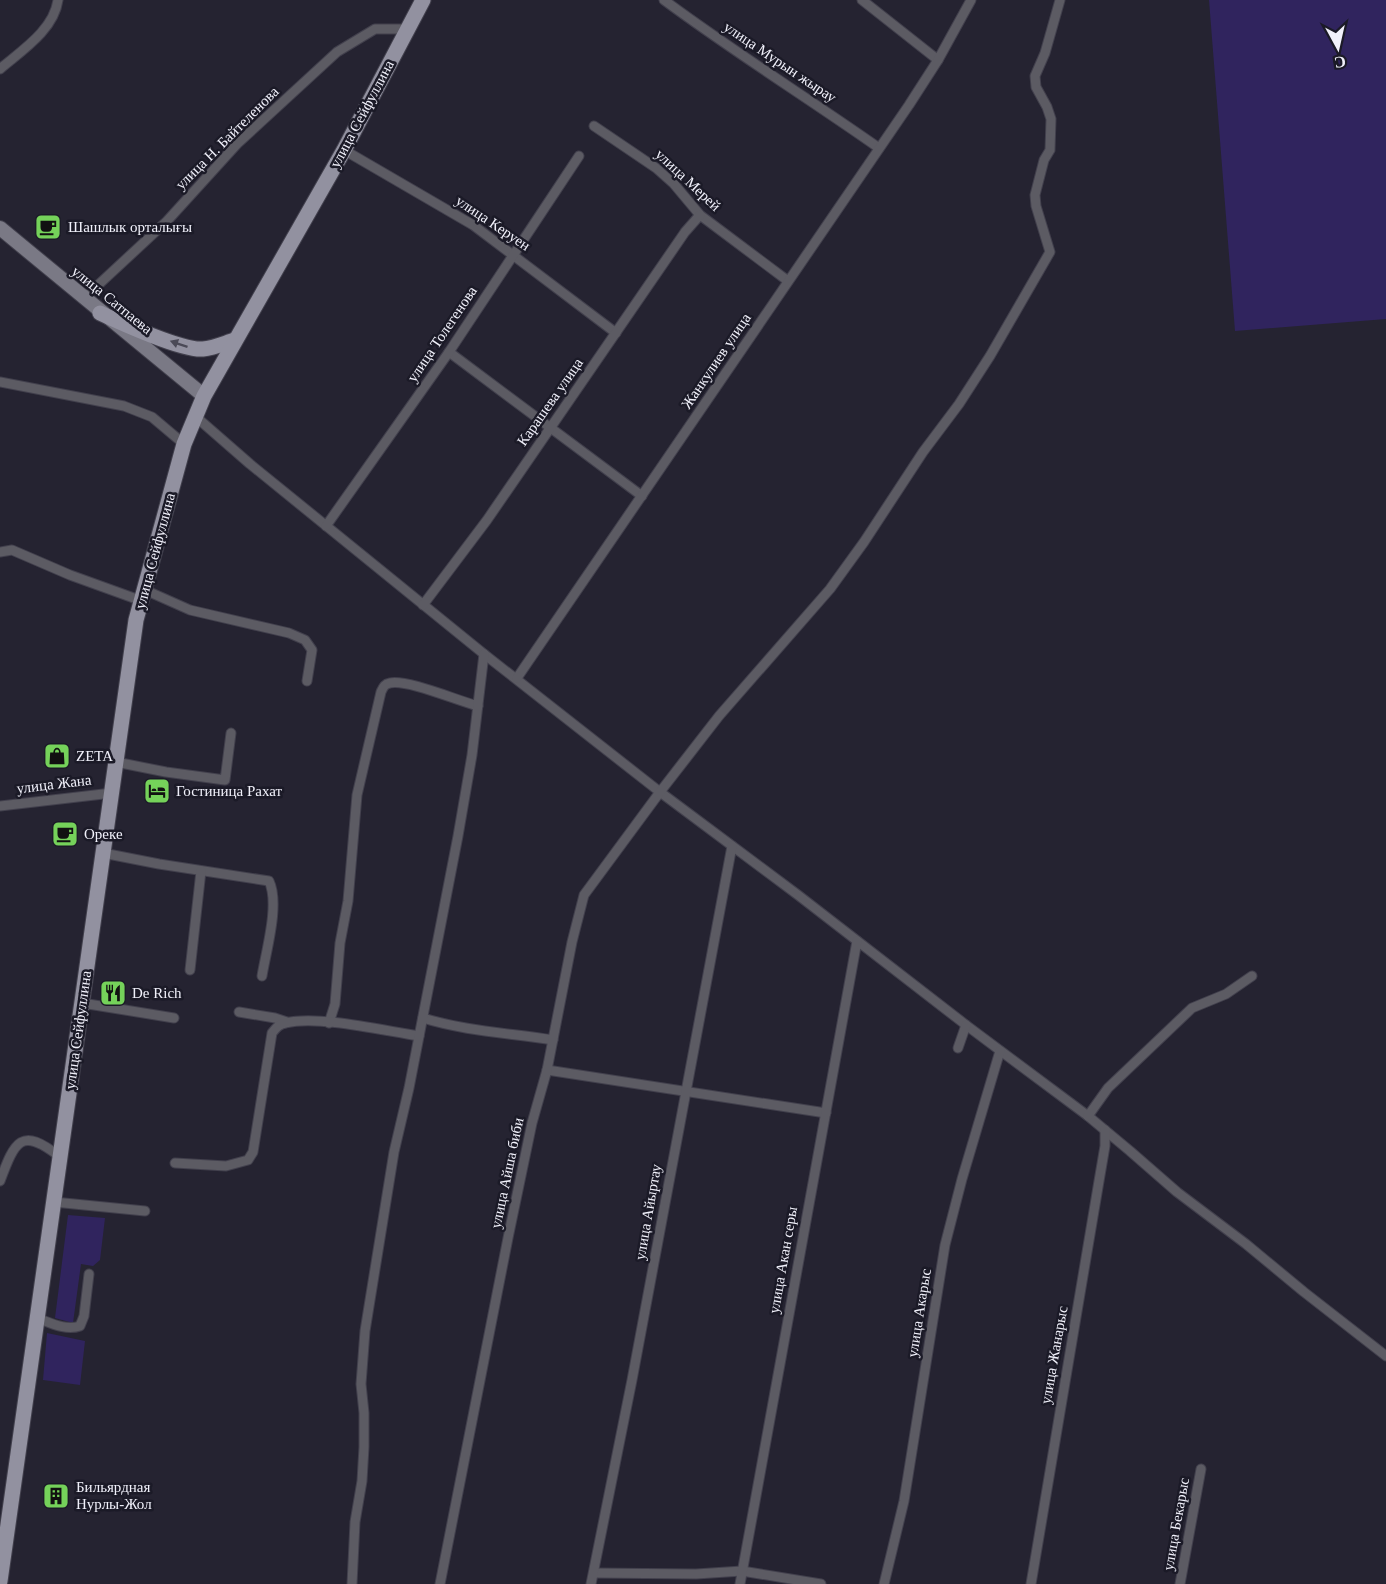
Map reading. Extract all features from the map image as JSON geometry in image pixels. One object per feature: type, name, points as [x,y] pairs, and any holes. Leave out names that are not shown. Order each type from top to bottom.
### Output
[{"type":"main road","name":"улица Сейфуллина","points":[[0,1581],[136,620],[184,444],[204,396],[344,150],[423,0]]},
{"type":"main road","points":[[100,313],[132,328],[194,349],[208,349],[235,340]]},
{"type":"street","points":[[0,69],[29,45],[43,29],[54,15],[58,0]]},
{"type":"street","name":"улица Мурын жырау","points":[[664,0],[724,44],[879,148]]},
{"type":"street","points":[[862,0],[938,60]]},
{"type":"street","name":"Жанкулиев улица","points":[[517,678],[938,60],[971,0]]},
{"type":"street","name":"улица Айша биби","points":[[440,1584],[532,1123],[547,1070],[584,895],[719,717],[830,588],[864,542],[990,356],[1050,252],[1036,206],[1035,195],[1044,160],[1050,150],[1051,119],[1036,87],[1035,75],[1045,53],[1060,0]]},
{"type":"street","name":"улица Н. Байтеленова","points":[[83,299],[167,221],[237,144],[338,51],[375,29],[406,29]]},
{"type":"street","name":"улица Мерей","points":[[594,126],[656,168],[674,184],[700,216],[788,281]]},
{"type":"street","name":"улица Керуен","points":[[344,150],[473,225],[616,333]]},
{"type":"street","name":"улица Толегенова","points":[[326,526],[449,352],[579,156]]},
{"type":"street","name":"Карашева улица","points":[[423,605],[487,520],[685,232],[700,216]]},
{"type":"street","name":"улица Сатпаева","points":[[0,228],[83,299],[204,396]]},
{"type":"street","points":[[449,352],[642,496]]},
{"type":"street","points":[[0,382],[124,406],[152,417],[184,444]]},
{"type":"street","points":[[195,417],[484,654],[660,792],[1088,1116],[1177,1192],[1386,1356]]},
{"type":"street","points":[[0,546],[70,575],[190,610],[289,633],[305,640],[312,650],[306,681]]},
{"type":"street","points":[[0,552],[12,550]]},
{"type":"street","points":[[352,1584],[355,1522],[362,1481],[364,1447],[361,1384],[364,1331],[394,1152],[455,857],[472,755],[484,654]]},
{"type":"street","points":[[329,1023],[335,1004],[340,943],[348,901],[357,795],[384,685],[402,683],[478,706]]},
{"type":"street","points":[[116,762],[225,780],[231,733]]},
{"type":"street","name":"улица Жана","points":[[0,806],[112,793]]},
{"type":"street","name":"улица Айыртау","points":[[591,1584],[632,1380],[732,846]]},
{"type":"street","points":[[103,853],[269,881],[272,889],[272,914],[262,976]]},
{"type":"street","points":[[190,970],[201,871]]},
{"type":"street","name":"улица Акан серы","points":[[740,1584],[857,941]]},
{"type":"street","points":[[1088,1116],[1108,1088],[1192,1008],[1226,994],[1252,976]]},
{"type":"street","points":[[82,1003],[174,1018]]},
{"type":"street","points":[[239,1012],[287,1022],[329,1023],[419,1036]]},
{"type":"street","points":[[423,1018],[475,1030],[553,1040]]},
{"type":"street","points":[[175,1163],[226,1166],[248,1160],[253,1152],[272,1034],[276,1027],[287,1022]]},
{"type":"street","points":[[958,1048],[966,1025]]},
{"type":"street","name":"улица Акарыс","points":[[884,1584],[904,1501],[945,1245],[1000,1051]]},
{"type":"street","points":[[547,1070],[826,1113]]},
{"type":"street","name":"улица Жанарыс","points":[[1031,1584],[1105,1146],[1105,1130]]},
{"type":"street","points":[[0,1181],[18,1143],[26,1140],[43,1144],[60,1157]]},
{"type":"street","points":[[54,1202],[145,1211]]},
{"type":"street","points":[[37,1318],[63,1327],[80,1326],[89,1274]]},
{"type":"street","name":"улица Бекарыс","points":[[1180,1584],[1201,1468]]},
{"type":"street","points":[[594,1573],[696,1574],[742,1571],[821,1584]]},
{"type":"shaded area","points":[[1209,0],[1386,0],[1386,319],[1235,331]]},
{"type":"shaded area","points":[[68,1215],[105,1218],[100,1260],[93,1266],[81,1264],[73,1323],[55,1318]]},
{"type":"shaded area","points":[[47,1333],[85,1341],[80,1385],[43,1380]]},
{"type":"place","name":"Шашлык орталығы","points":[[48,227]]},
{"type":"place","name":"ZETA","points":[[57,756]]},
{"type":"place","name":"Гостиница Рахат","points":[[157,791]]},
{"type":"place","name":"Ореке","points":[[65,834]]},
{"type":"place","name":"De Rich","points":[[113,993]]},
{"type":"place","name":"Бильярдная Нурлы-Жол","points":[[56,1496]]}]
